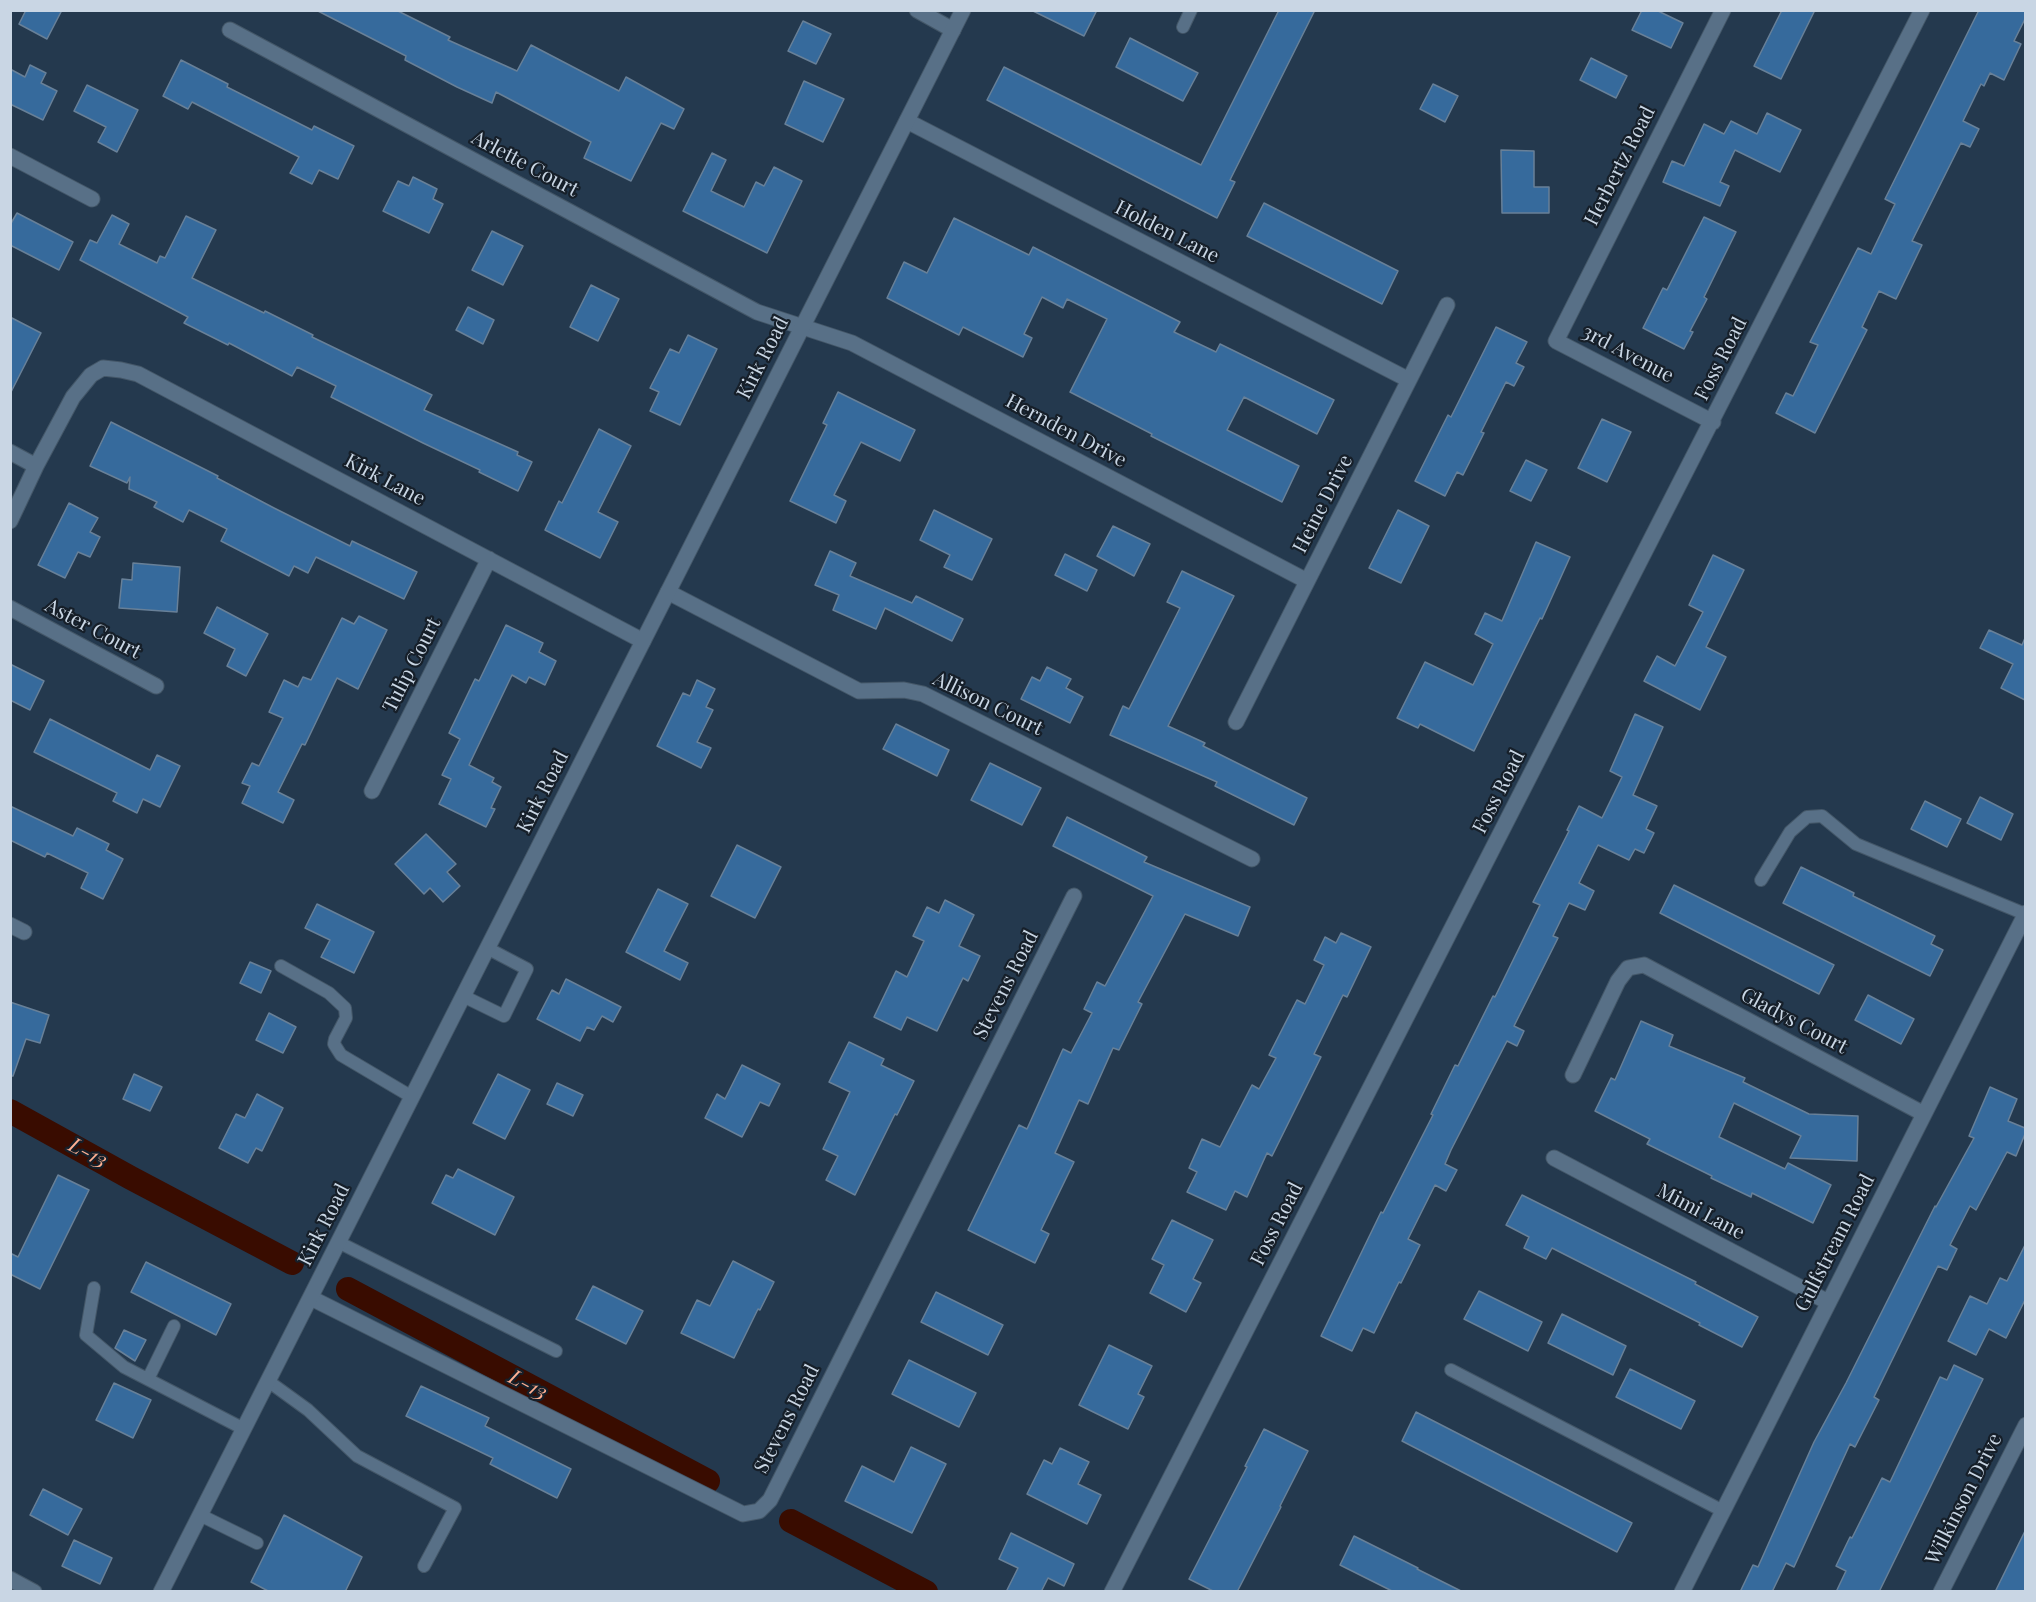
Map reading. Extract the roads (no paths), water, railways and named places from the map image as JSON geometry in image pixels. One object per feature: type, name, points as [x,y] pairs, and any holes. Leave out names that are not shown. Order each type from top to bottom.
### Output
[{"type":"street","points":[[917,10],[953,30]]},
{"type":"street","name":"Kirk Road","points":[[161,1592],[963,10]]},
{"type":"street","name":"Herbertz Road","points":[[1556,340],[1723,10]]},
{"type":"street","name":"Foss Road","points":[[1112,1592],[1922,10]]},
{"type":"street","name":"Arlette Court","points":[[230,30],[757,312],[803,326]]},
{"type":"street","name":"Holden Lane","points":[[907,121],[1409,380]]},
{"type":"street","points":[[10,156],[92,199]]},
{"type":"street","name":"Heine Drive","points":[[1236,722],[1447,305]]},
{"type":"street","name":"Hernden Drive","points":[[803,326],[852,343],[1307,581]]},
{"type":"street","name":"3rd Avenue","points":[[1556,340],[1713,422]]},
{"type":"street","name":"Kirk Lane","points":[[36,466],[73,397],[91,375],[103,368],[138,374],[643,641]]},
{"type":"street","points":[[10,452],[36,466],[10,521]]},
{"type":"street","name":"Tulip Court","points":[[372,791],[489,559]]},
{"type":"street","name":"Allison Court","points":[[668,592],[859,691],[904,690],[923,694],[1252,859]]},
{"type":"street","name":"Aster Court","points":[[10,609],[156,686]]},
{"type":"street","name":"Stevens Road","points":[[311,1298],[743,1514],[759,1511],[770,1500],[1074,896]]},
{"type":"street","name":"Gulfstream Road","points":[[1682,1592],[2025,914]]},
{"type":"street","name":"Gladys Court","points":[[1573,1075],[1618,981],[1628,968],[1644,964],[1924,1114]]},
{"type":"street","name":"Mimi Lane","points":[[1554,1158],[1828,1302]]},
{"type":"street","name":"Wilkinson Drive","points":[[1941,1592],[2025,1425]]},
{"type":"street","points":[[10,1579],[34,1592]]},
{"type":"lane","points":[[1183,27],[1191,10]]},
{"type":"lane","points":[[1761,880],[1790,831],[1807,817],[1822,816],[1856,844],[2025,914]]},
{"type":"lane","points":[[463,996],[504,1016],[527,969],[488,948]]},
{"type":"lane","points":[[281,966],[329,993],[345,1008],[346,1018],[335,1039],[336,1049],[340,1055],[412,1097]]},
{"type":"lane","points":[[338,1242],[556,1351]]},
{"type":"lane","points":[[94,1288],[86,1335],[124,1367],[244,1429]]},
{"type":"lane","points":[[148,1379],[174,1326]]},
{"type":"lane","points":[[1451,1370],[1723,1510]]},
{"type":"lane","points":[[268,1381],[308,1410],[357,1456],[455,1509],[424,1566]]},
{"type":"lane","points":[[200,1515],[257,1543]]},
{"type":"waterway","name":"L-13","points":[[10,1111],[292,1263]]},
{"type":"waterway","name":"L-13","points":[[348,1289],[708,1481]]},
{"type":"waterway","name":"L-13","points":[[791,1521],[926,1592]]}]
